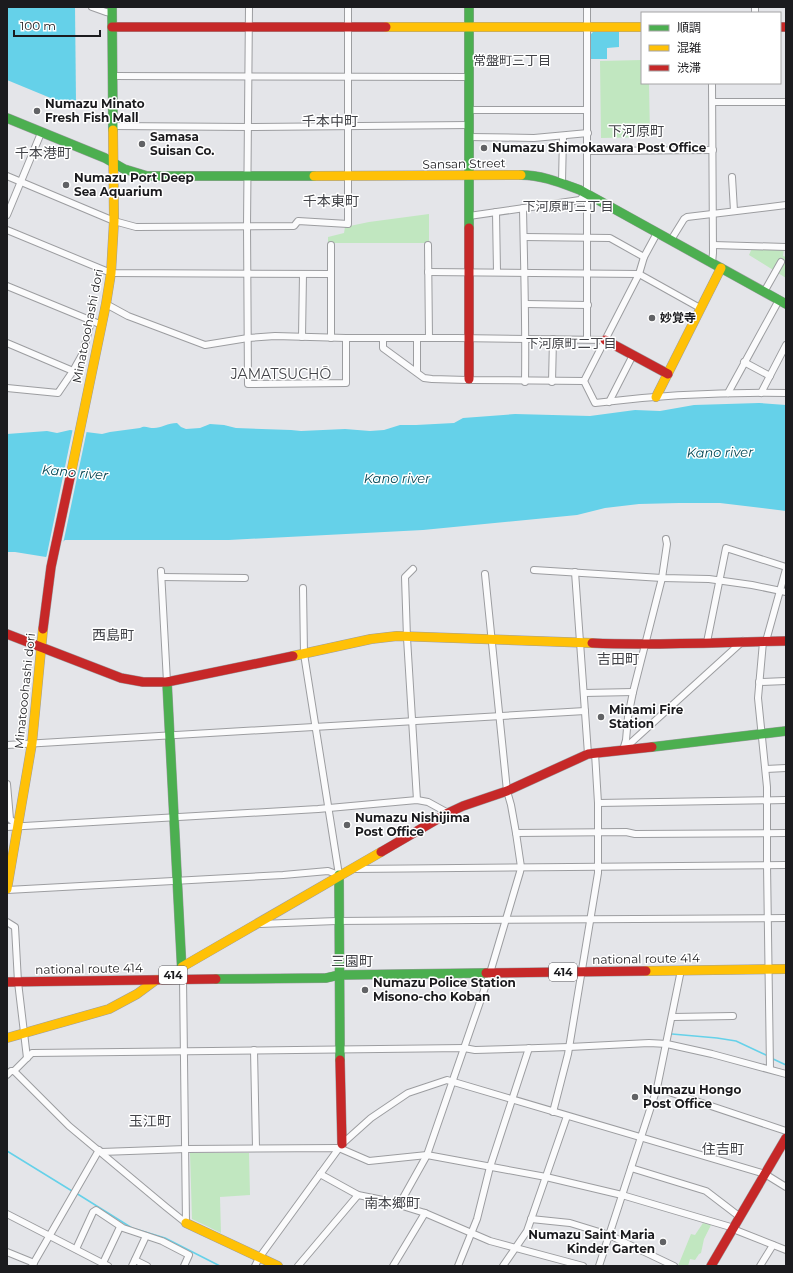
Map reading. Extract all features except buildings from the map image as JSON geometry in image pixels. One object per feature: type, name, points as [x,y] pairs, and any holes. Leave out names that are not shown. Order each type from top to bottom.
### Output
[{"type":"main road","points":[[469,7],[469,379]]},
{"type":"main road","name":"Minatooohashi dori","points":[[7,890],[32,743],[51,567],[102,325],[111,273],[114,220],[112,10]]},
{"type":"main road","points":[[112,27],[641,27]]},
{"type":"main road","name":"Sansan Street","points":[[7,118],[124,169],[147,176],[529,175],[547,177],[562,182],[615,208],[782,302]]},
{"type":"main road","points":[[656,397],[721,268]]},
{"type":"main road","points":[[605,340],[668,374]]},
{"type":"main road","points":[[7,634],[120,678],[134,682],[148,683],[167,682],[397,636],[407,638],[581,644],[786,641]]},
{"type":"main road","points":[[167,682],[182,974]]},
{"type":"main road","points":[[182,974],[257,924],[349,869],[448,813],[463,806],[507,791],[591,754],[786,732]]},
{"type":"main road","points":[[339,875],[341,1146]]},
{"type":"main road","name":"national route 414","points":[[7,975],[18,978],[158,977],[182,974],[326,972],[339,975],[786,969]]},
{"type":"main road","points":[[7,1038],[109,1009],[137,994],[158,977]]},
{"type":"main road","name":"national route 414","points":[[7,982],[18,978]]},
{"type":"main road","points":[[710,1266],[734,1228],[786,1138]]},
{"type":"main road","points":[[186,1223],[257,1262],[278,1266]]},
{"type":"street","points":[[92,7],[103,12],[112,10]]},
{"type":"street","points":[[249,7],[247,176],[248,384],[346,383],[346,338]]},
{"type":"street","points":[[7,176],[114,220],[136,227],[294,226],[298,221],[348,224],[348,7]]},
{"type":"street","points":[[587,7],[587,339]]},
{"type":"street","points":[[113,76],[469,77]]},
{"type":"street","points":[[712,84],[712,263]]},
{"type":"street","points":[[713,102],[786,102]]},
{"type":"street","points":[[470,110],[587,110]]},
{"type":"street","points":[[113,126],[248,127],[470,125]]},
{"type":"street","points":[[7,215],[41,133]]},
{"type":"street","points":[[470,137],[534,138],[588,133]]},
{"type":"street","points":[[562,182],[563,136]]},
{"type":"street","points":[[588,151],[713,150]]},
{"type":"street","points":[[732,177],[734,211]]},
{"type":"street","points":[[469,216],[580,200],[586,193]]},
{"type":"street","points":[[671,240],[685,217],[786,205]]},
{"type":"street","points":[[523,208],[526,304],[525,382]]},
{"type":"street","points":[[496,212],[497,272]]},
{"type":"street","points":[[7,230],[111,273],[331,274]]},
{"type":"street","points":[[584,381],[639,274],[644,257],[657,233]]},
{"type":"street","points":[[524,238],[610,238],[644,257]]},
{"type":"street","points":[[331,245],[331,338]]},
{"type":"street","points":[[428,245],[429,338]]},
{"type":"street","points":[[713,245],[786,247]]},
{"type":"street","points":[[764,292],[781,262]]},
{"type":"street","points":[[428,272],[639,274],[700,308]]},
{"type":"street","points":[[302,337],[303,274]]},
{"type":"street","points":[[7,286],[102,325]]},
{"type":"street","points":[[728,393],[744,362],[782,302]]},
{"type":"street","points":[[106,304],[128,316],[205,345],[248,338],[275,336],[331,338],[526,338],[605,340]]},
{"type":"street","points":[[526,304],[588,305]]},
{"type":"street","points":[[7,388],[58,394],[83,352],[91,321]]},
{"type":"street","points":[[383,338],[382,348],[424,378],[525,382],[584,381]]},
{"type":"street","points":[[417,338],[417,372]]},
{"type":"street","points":[[552,382],[553,339]]},
{"type":"street","points":[[7,343],[73,371]]},
{"type":"street","points":[[761,393],[784,354],[786,346]]},
{"type":"street","points":[[609,402],[633,355]]},
{"type":"street","points":[[744,362],[770,376]]},
{"type":"street","points":[[584,381],[595,403],[656,397],[728,393],[786,393]]},
{"type":"street","points":[[623,750],[626,740],[628,717],[633,692],[662,578],[667,544],[666,539]]},
{"type":"street","points":[[707,642],[726,548],[786,568],[783,591],[764,641],[758,698],[766,769],[770,1069]]},
{"type":"street","points":[[413,569],[405,577],[407,638],[417,800]]},
{"type":"street","points":[[534,570],[719,581],[783,591]]},
{"type":"street","points":[[553,1112],[569,1047],[583,972],[598,868],[598,803],[585,712],[575,572]]},
{"type":"street","points":[[167,682],[161,574],[245,578]]},
{"type":"street","points":[[399,1205],[427,1155],[490,973],[521,867],[511,805],[507,791],[485,574]]},
{"type":"street","points":[[7,890],[284,875],[328,871],[339,875],[304,654],[303,588]]},
{"type":"street","points":[[623,750],[743,641]]},
{"type":"street","points":[[759,682],[786,681]]},
{"type":"street","points":[[584,693],[633,692]]},
{"type":"street","points":[[7,745],[585,712]]},
{"type":"street","points":[[766,769],[786,768]]},
{"type":"street","points":[[7,784],[10,819],[18,826]]},
{"type":"street","points":[[7,827],[328,808],[417,800],[428,802],[448,813]]},
{"type":"street","points":[[598,803],[786,800]]},
{"type":"street","points":[[516,833],[626,832],[635,834],[786,832]]},
{"type":"street","points":[[349,869],[521,867],[598,868],[786,865]]},
{"type":"street","points":[[257,924],[339,921],[786,918]]},
{"type":"street","points":[[7,922],[15,927],[18,978],[27,1058]]},
{"type":"street","points":[[599,1266],[657,1088],[682,970]]},
{"type":"street","points":[[182,974],[186,1223]]},
{"type":"street","points":[[673,1017],[733,1016]]},
{"type":"street","points":[[7,1074],[14,1071],[32,1054],[341,1049],[464,1048],[475,1050],[649,1043],[667,1044],[786,1074]]},
{"type":"street","points":[[458,1266],[478,1219],[490,1167],[529,1048]]},
{"type":"street","points":[[254,1050],[256,1148]]},
{"type":"street","points":[[14,1071],[69,1125],[186,1223]]},
{"type":"street","points":[[257,1262],[341,1146],[371,1118],[408,1093],[447,1080],[765,1174],[786,1187]]},
{"type":"street","points":[[657,1088],[786,1131]]},
{"type":"street","points":[[503,1266],[527,1231],[567,1116]]},
{"type":"street","points":[[100,1151],[341,1146],[369,1161],[427,1155],[546,1177],[622,1195],[734,1228],[786,1250]]},
{"type":"street","points":[[7,1252],[33,1264],[100,1151]]},
{"type":"street","points":[[631,1168],[706,1191],[740,1217]]},
{"type":"street","points":[[320,1174],[358,1195],[425,1213],[471,1234],[514,1249],[583,1266]]},
{"type":"street","points":[[298,1266],[358,1195]]},
{"type":"street","points":[[76,1249],[93,1212],[96,1210],[120,1227],[162,1241],[189,1255],[184,1266]]},
{"type":"street","points":[[393,1266],[425,1213]]},
{"type":"street","points":[[7,1214],[105,1265],[120,1227]]},
{"type":"street","points":[[531,1219],[570,1223],[609,1235],[674,1266]]},
{"type":"street","points":[[132,1266],[146,1236]]},
{"type":"street","points":[[760,1266],[773,1245]]},
{"type":"street","points":[[135,1260],[147,1266]]},
{"type":"green space","points":[[641,60],[641,84],[649,84],[650,137],[601,138],[600,61]]},
{"type":"green space","points":[[429,214],[429,243],[328,243],[328,237],[344,233],[345,227],[369,222]]},
{"type":"green space","points":[[753,246],[784,248],[783,256],[786,257],[786,278],[749,255]]},
{"type":"green space","points":[[190,1153],[249,1153],[250,1195],[220,1197],[221,1233],[192,1219]]},
{"type":"green space","points":[[703,1223],[711,1225],[704,1239],[701,1253],[695,1260],[690,1259],[688,1266],[678,1266],[691,1234],[695,1235]]},
{"type":"water","points":[[7,7],[75,7],[76,102],[70,106],[7,80]]},
{"type":"water","points":[[593,32],[619,32],[619,47],[607,48],[607,59],[590,59],[591,34]]},
{"type":"water","name":"Kano river","points":[[759,403],[786,405],[786,511],[720,503],[639,504],[605,508],[577,515],[423,530],[229,540],[65,540],[46,557],[7,552],[7,434],[47,431],[57,433],[70,430],[102,434],[143,427],[157,428],[177,423],[186,429],[200,428],[210,424],[236,428],[301,431],[345,429],[370,431],[384,430],[400,425],[454,423],[463,418],[515,414],[590,416],[635,410],[660,411],[694,405]]},
{"type":"pier","points":[[73,428],[87,430],[63,544],[46,559]]},
{"type":"waterway","points":[[672,1034],[736,1041],[768,1056]]},
{"type":"waterway","points":[[771,1058],[786,1065]]},
{"type":"waterway","points":[[7,1151],[72,1191]]},
{"type":"waterway","points":[[76,1193],[132,1228],[165,1238],[220,1266]]},
{"type":"traffic: fast","points":[[112,7],[113,130]]},
{"type":"traffic: fast","points":[[469,7],[469,228]]},
{"type":"traffic: fast","points":[[7,118],[105,158],[124,169],[147,176],[314,176]]},
{"type":"traffic: fast","points":[[521,175],[544,178],[580,190],[786,304]]},
{"type":"traffic: fast","points":[[167,682],[182,973]]},
{"type":"traffic: fast","points":[[652,747],[786,731]]},
{"type":"traffic: fast","points":[[339,875],[340,1060]]},
{"type":"traffic: fast","points":[[216,979],[326,978],[339,975],[486,973]]},
{"type":"traffic: slow","points":[[386,27],[641,27]]},
{"type":"traffic: slow","points":[[71,473],[111,273],[114,221],[113,130]]},
{"type":"traffic: slow","points":[[314,176],[521,175]]},
{"type":"traffic: slow","points":[[656,397],[721,268]]},
{"type":"traffic: slow","points":[[7,889],[32,743],[43,629]]},
{"type":"traffic: slow","points":[[293,656],[371,639],[397,636],[592,643]]},
{"type":"traffic: slow","points":[[182,967],[381,852]]},
{"type":"traffic: slow","points":[[646,971],[786,969]]},
{"type":"traffic: slow","points":[[7,1038],[109,1009],[137,994],[156,980]]},
{"type":"traffic: slow","points":[[186,1223],[278,1266]]},
{"type":"traffic: jam","points":[[112,27],[386,27]]},
{"type":"traffic: jam","points":[[781,27],[786,27]]},
{"type":"traffic: jam","points":[[469,228],[469,379]]},
{"type":"traffic: jam","points":[[605,340],[668,374]]},
{"type":"traffic: jam","points":[[43,629],[51,567],[71,473]]},
{"type":"traffic: jam","points":[[7,634],[121,678],[143,682],[167,682],[293,656]]},
{"type":"traffic: jam","points":[[592,643],[665,644],[786,641]]},
{"type":"traffic: jam","points":[[381,852],[448,813],[463,806],[507,791],[588,754],[652,747]]},
{"type":"traffic: jam","points":[[486,973],[646,971]]},
{"type":"traffic: jam","points":[[7,982],[216,979]]},
{"type":"traffic: jam","points":[[340,1060],[342,1144]]},
{"type":"traffic: jam","points":[[711,1266],[786,1138]]},
{"type":"place","name":"Numazu Minato Fresh Fish Mall","points":[[37,111]]},
{"type":"place","name":"Samasa Suisan Co.","points":[[142,144]]},
{"type":"place","name":"Numazu Shimokawara Post Office","points":[[484,148]]},
{"type":"place","name":"Numazu Port Deep Sea Aquarium","points":[[66,185]]},
{"type":"place","name":"妙覚寺","points":[[652,318]]},
{"type":"place","name":"Minami Fire Station","points":[[601,717]]},
{"type":"place","name":"Numazu Nishijima Post Office","points":[[347,825]]},
{"type":"place","name":"Numazu Police Station Misono-cho Koban","points":[[365,990]]},
{"type":"place","name":"Numazu Hongo Post Office","points":[[635,1097]]},
{"type":"place","name":"Numazu Saint Maria Kinder Garten","points":[[663,1242]]},
{"type":"district","name":"常盤町三丁目","points":[[512,60]]},
{"type":"district","name":"千本中町","points":[[330,121]]},
{"type":"district","name":"下河原町","points":[[636,131]]},
{"type":"district","name":"千本港町","points":[[43,153]]},
{"type":"district","name":"千本東町","points":[[331,201]]},
{"type":"district","name":"下河原町三丁目","points":[[568,206]]},
{"type":"district","name":"下河原町二丁目","points":[[571,343]]},
{"type":"district","name":"JAMATSUCHŌ","points":[[281,374]]},
{"type":"district","name":"西島町","points":[[113,635]]},
{"type":"district","name":"吉田町","points":[[618,659]]},
{"type":"district","name":"三園町","points":[[352,961]]},
{"type":"district","name":"玉江町","points":[[150,1121]]},
{"type":"district","name":"住吉町","points":[[723,1149]]},
{"type":"district","name":"南本郷町","points":[[392,1203]]}]
